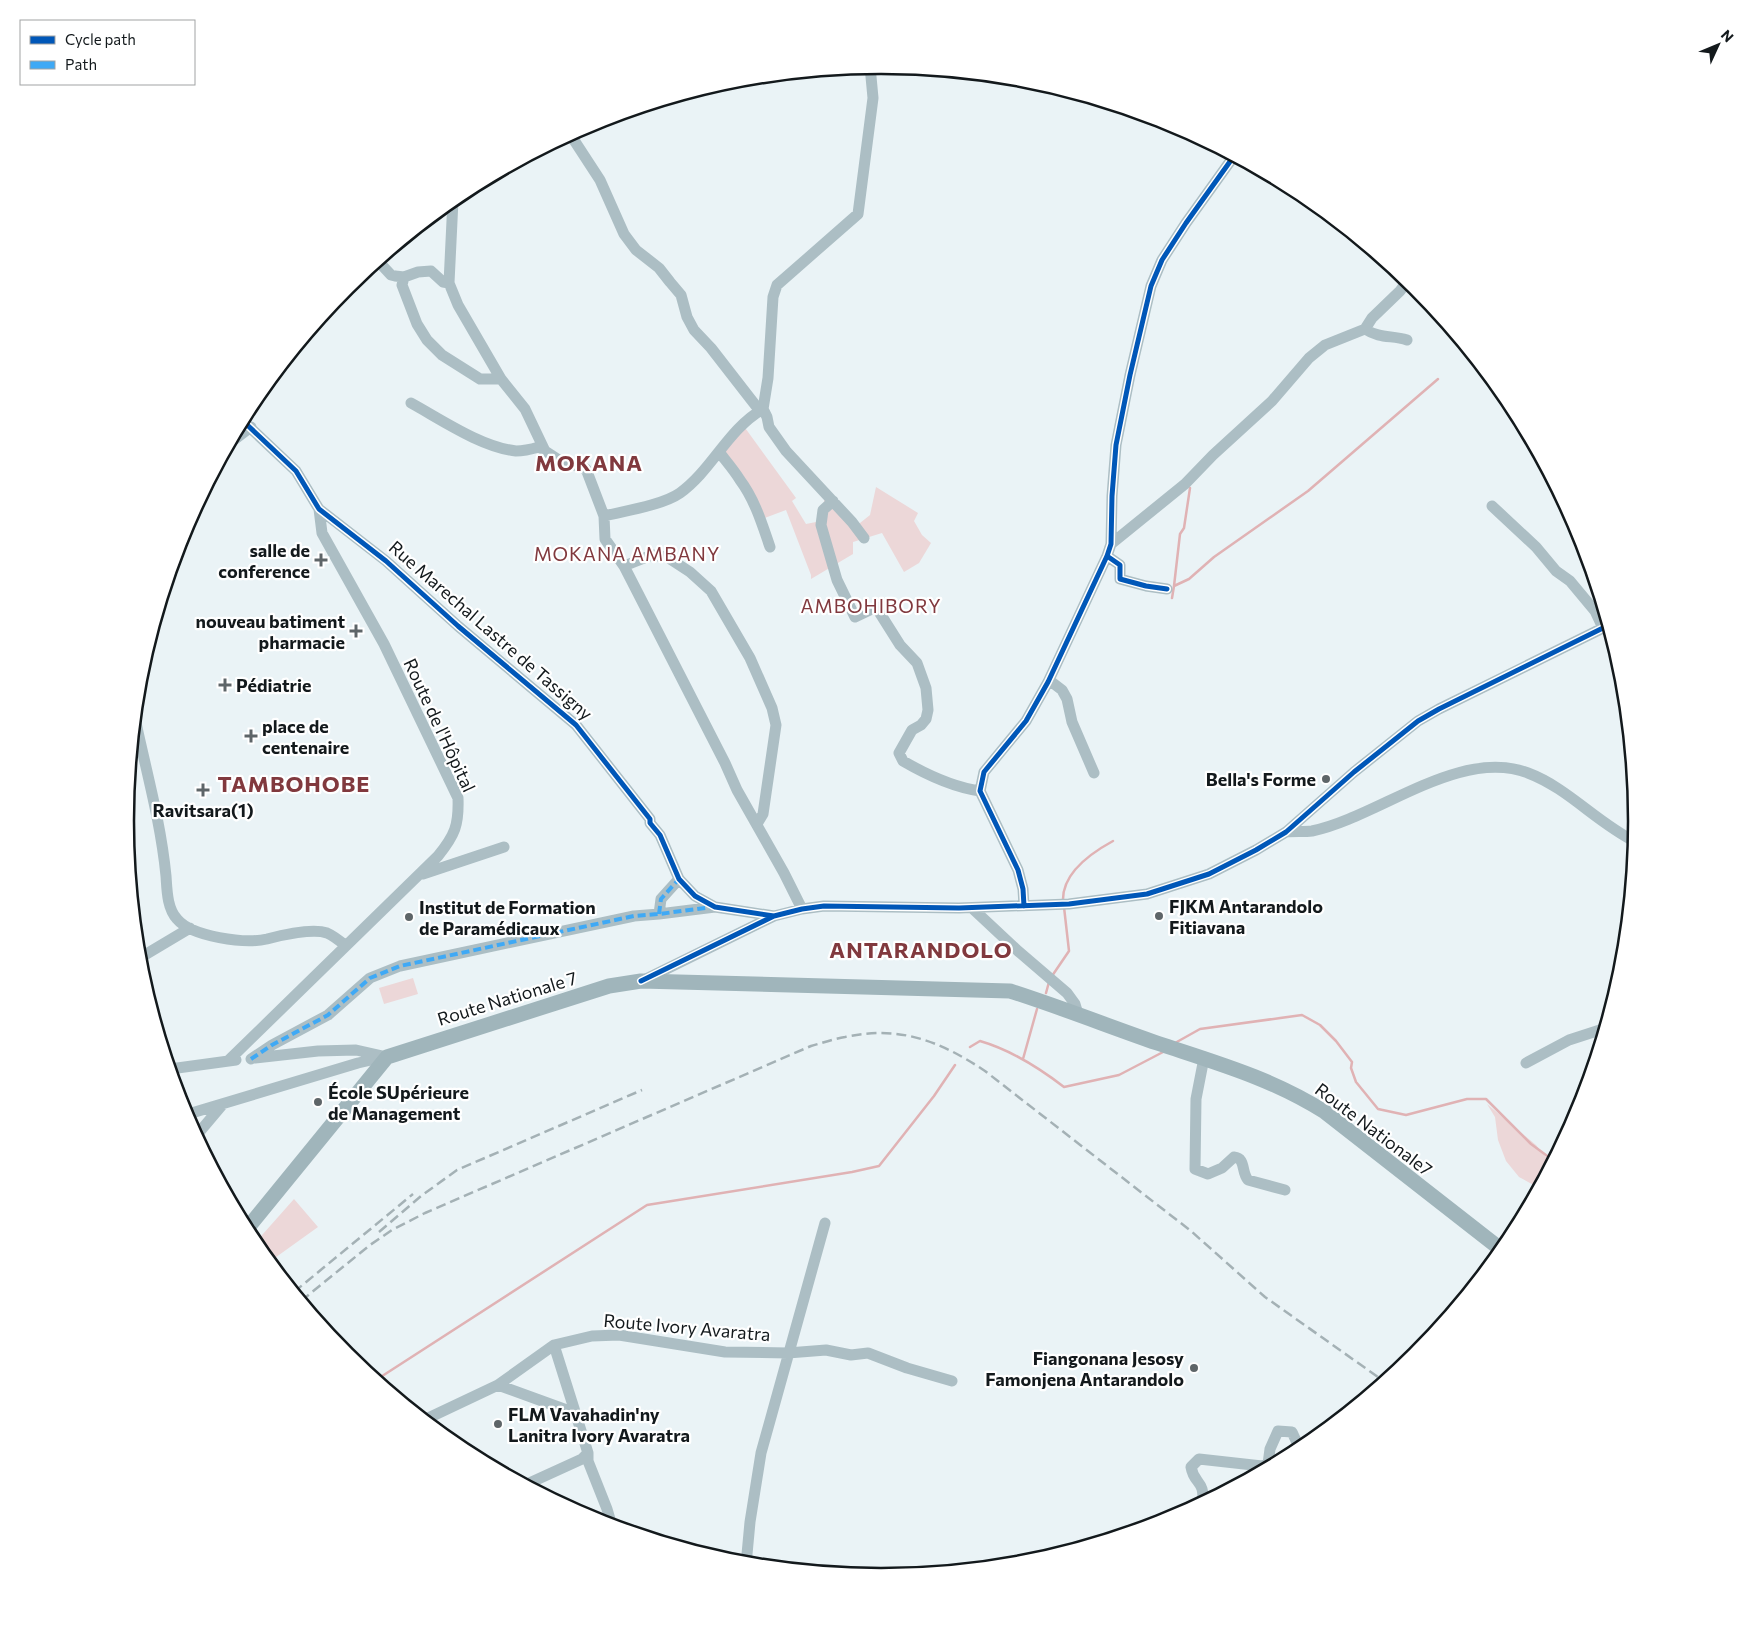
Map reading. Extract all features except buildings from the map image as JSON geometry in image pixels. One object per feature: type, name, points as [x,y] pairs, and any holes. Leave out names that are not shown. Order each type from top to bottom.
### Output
[{"type":"main road","points":[[641,981],[1010,991],[1078,1014]]},
{"type":"main road","name":"Route Nationale 7","points":[[387,1057],[609,986],[641,981]]},
{"type":"main road","name":"Route Nationale7","points":[[1078,1014],[1160,1044],[1237,1069],[1304,1098],[1325,1112],[1497,1246]]},
{"type":"main road","points":[[251,1223],[387,1057]]},
{"type":"street","points":[[604,516],[664,501],[678,494],[691,484],[742,425],[761,410],[768,378],[773,296],[777,285],[858,214],[873,98],[871,74]]},
{"type":"street","points":[[574,140],[600,180],[624,234],[636,250],[659,268],[670,282],[680,296],[694,330],[767,417],[769,427],[786,451],[852,522],[864,538]]},
{"type":"street","points":[[1024,906],[1023,889],[1018,870],[980,791],[984,772],[1026,721],[1047,683],[1107,556],[1111,544],[1116,445],[1151,286],[1162,260],[1231,161]]},
{"type":"street","points":[[452,210],[449,283],[458,306],[502,379],[525,409],[545,451]]},
{"type":"street","points":[[382,265],[391,275],[404,277],[418,272],[430,271],[438,279],[449,283]]},
{"type":"street","points":[[404,277],[402,285],[417,324],[427,340],[442,355],[466,372],[480,379],[502,379]]},
{"type":"street","points":[[1111,544],[1185,484],[1272,400],[1308,358],[1325,345],[1365,329],[1372,318],[1403,286]]},
{"type":"street","points":[[1365,329],[1374,336],[1398,337],[1407,340]]},
{"type":"street","points":[[411,403],[452,426],[490,444],[516,450],[539,447],[560,460],[586,469],[604,516],[605,539],[624,566],[737,790],[802,909]]},
{"type":"street","points":[[248,425],[296,471],[319,509]]},
{"type":"street","points":[[719,452],[752,500],[770,547]]},
{"type":"street","points":[[833,501],[823,510],[821,525],[837,580],[855,617],[876,608],[900,645],[917,662],[926,688],[928,710],[926,719],[922,725],[912,730],[900,753],[902,761],[933,777],[962,788],[980,791]]},
{"type":"street","points":[[1492,506],[1536,547],[1556,571],[1570,581],[1602,621]]},
{"type":"street","name":"Rue Marechal Lastre de Tassigny","points":[[319,509],[386,561],[458,626],[576,725],[660,835],[680,879],[695,896],[715,907],[774,916]]},
{"type":"street","name":"Route de l'Hôpital","points":[[229,1060],[420,875],[451,840],[458,819],[458,798],[384,644],[322,534],[319,509]]},
{"type":"street","points":[[624,566],[652,555],[667,557],[690,572],[710,591],[750,658],[772,708],[776,725],[763,814],[757,824]]},
{"type":"street","points":[[1107,556],[1120,565],[1120,579],[1167,589]]},
{"type":"street","points":[[641,981],[774,916],[802,909],[824,906],[972,908],[1063,905],[1146,894],[1209,874],[1286,832],[1354,772],[1418,721],[1438,709],[1604,628]]},
{"type":"street","points":[[1047,683],[1062,690],[1067,699],[1072,722],[1094,773]]},
{"type":"street","points":[[139,736],[163,846],[168,900],[177,920],[202,933],[227,940],[262,940],[290,934],[325,932],[346,946]]},
{"type":"street","points":[[1286,832],[1312,831],[1361,814],[1438,780],[1482,767],[1501,767],[1526,772],[1555,786],[1611,829],[1629,838]]},
{"type":"street","points":[[420,875],[504,847]]},
{"type":"street","points":[[659,914],[661,899],[680,879]]},
{"type":"street","points":[[251,1059],[272,1045],[328,1015],[370,978],[400,966],[634,916],[715,907]]},
{"type":"street","points":[[972,908],[1018,952],[1067,993],[1076,1004],[1078,1014]]},
{"type":"street","points":[[146,954],[190,928]]},
{"type":"street","points":[[1526,1063],[1569,1040],[1599,1030]]},
{"type":"street","points":[[175,1068],[229,1060],[318,1051],[356,1050],[387,1057]]},
{"type":"street","points":[[193,1113],[358,1063],[387,1057]]},
{"type":"street","points":[[1204,1058],[1196,1099],[1195,1169],[1208,1174],[1222,1168],[1234,1157],[1239,1157],[1245,1177],[1248,1180],[1285,1190]]},
{"type":"street","points":[[201,1130],[223,1104]]},
{"type":"street","points":[[747,1557],[750,1522],[761,1453],[825,1223]]},
{"type":"street","name":"Route Ivory Avaratra","points":[[429,1417],[498,1385],[554,1345],[592,1336],[619,1335],[724,1352],[788,1353],[826,1350],[851,1355],[868,1353],[906,1368],[952,1382]]},
{"type":"street","points":[[554,1345],[588,1453],[588,1460],[610,1518]]},
{"type":"street","points":[[498,1385],[575,1412]]},
{"type":"street","points":[[1268,1461],[1270,1449],[1278,1431],[1292,1432],[1297,1443]]},
{"type":"street","points":[[532,1482],[582,1459],[588,1453]]},
{"type":"street","points":[[1204,1496],[1202,1486],[1192,1473],[1191,1467],[1199,1459],[1260,1466]]},
{"type":"shaded area","points":[[743,425],[796,498],[792,501],[806,524],[821,521],[825,494],[855,527],[870,515],[876,487],[918,513],[914,521],[922,535],[931,543],[919,563],[904,572],[882,533],[853,542],[853,554],[811,579],[786,510],[762,519],[721,452]]},
{"type":"shaded area","points":[[413,978],[418,994],[384,1004],[379,988]]},
{"type":"shaded area","points":[[1487,1104],[1536,1145],[1548,1160],[1534,1185],[1519,1177],[1506,1161],[1498,1140],[1495,1117]]},
{"type":"shaded area","points":[[294,1199],[318,1227],[275,1258],[260,1237]]},
{"type":"waterway","points":[[1172,598],[1174,586],[1189,579],[1214,557],[1308,491],[1438,379]]},
{"type":"waterway","points":[[1174,586],[1180,534],[1184,528],[1190,488]]},
{"type":"waterway","points":[[1063,901],[1067,881],[1079,865],[1096,851],[1113,841]]},
{"type":"waterway","points":[[1052,976],[1069,951],[1064,907]]},
{"type":"waterway","points":[[1046,993],[1049,982]]},
{"type":"waterway","points":[[1023,1059],[1037,1009]]},
{"type":"waterway","points":[[1175,1043],[1200,1029],[1302,1015],[1320,1025],[1336,1041],[1352,1062],[1351,1068],[1356,1082],[1378,1109],[1406,1115],[1467,1099],[1486,1099],[1531,1144],[1549,1157]]},
{"type":"waterway","points":[[970,1047],[980,1041],[1003,1049],[1034,1066],[1064,1087],[1119,1075],[1165,1051]]},
{"type":"waterway","points":[[381,1377],[647,1205],[879,1166],[934,1096],[955,1065]]},
{"type":"railway","points":[[305,1298],[370,1245],[392,1230],[425,1213],[811,1046],[845,1037],[884,1033],[919,1038],[935,1044],[952,1051],[985,1071],[1191,1231],[1265,1297],[1380,1379]]},
{"type":"railway","points":[[379,1232],[421,1196],[457,1170],[642,1090]]},
{"type":"railway","points":[[298,1289],[413,1194]]},
{"type":"marked path","points":[[659,914],[661,899],[679,879]]},
{"type":"marked path","points":[[251,1059],[272,1045],[328,1015],[370,978],[400,966],[634,916],[712,907]]},
{"type":"cycle path","points":[[1024,906],[1023,889],[1018,870],[980,791],[984,772],[1026,721],[1048,682],[1107,556],[1111,544],[1116,445],[1151,286],[1162,260],[1230,161]]},
{"type":"cycle path","points":[[248,426],[296,471],[319,509],[386,561],[458,626],[576,725],[650,819],[650,823],[660,835],[679,879],[695,896],[715,907],[774,916]]},
{"type":"cycle path","points":[[1107,556],[1120,565],[1120,579],[1167,589]]},
{"type":"cycle path","points":[[641,981],[774,916],[802,909],[824,906],[959,908],[1069,904],[1147,894],[1209,874],[1286,832],[1354,772],[1418,721],[1604,628]]},
{"type":"place","name":"salle de conference","points":[[321,560]]},
{"type":"place","name":"nouveau batiment pharmacie","points":[[356,631]]},
{"type":"place","name":"Pédiatrie","points":[[225,685]]},
{"type":"place","name":"place de centenaire","points":[[251,736]]},
{"type":"place","name":"Bella's Forme","points":[[1326,779]]},
{"type":"place","name":"Ravitsara(1)","points":[[203,790]]},
{"type":"place","name":"FJKM Antarandolo Fitiavana","points":[[1159,916]]},
{"type":"place","name":"Institut de Formation de Paramédicaux","points":[[409,917]]},
{"type":"place","name":"École SUpérieure de Management","points":[[318,1102]]},
{"type":"place","name":"Fiangonana Jesosy Famonjena Antarandolo","points":[[1194,1368]]},
{"type":"place","name":"FLM Vavahadin'ny Lanitra Ivory Avaratra","points":[[498,1424]]},
{"type":"district","name":"MOKANA","points":[[589,462]]},
{"type":"district","name":"MOKANA AMBANY","points":[[627,553]]},
{"type":"district","name":"AMBOHIBORY","points":[[871,605]]},
{"type":"district","name":"TAMBOHOBE","points":[[294,783]]},
{"type":"district","name":"ANTARANDOLO","points":[[921,949]]}]
